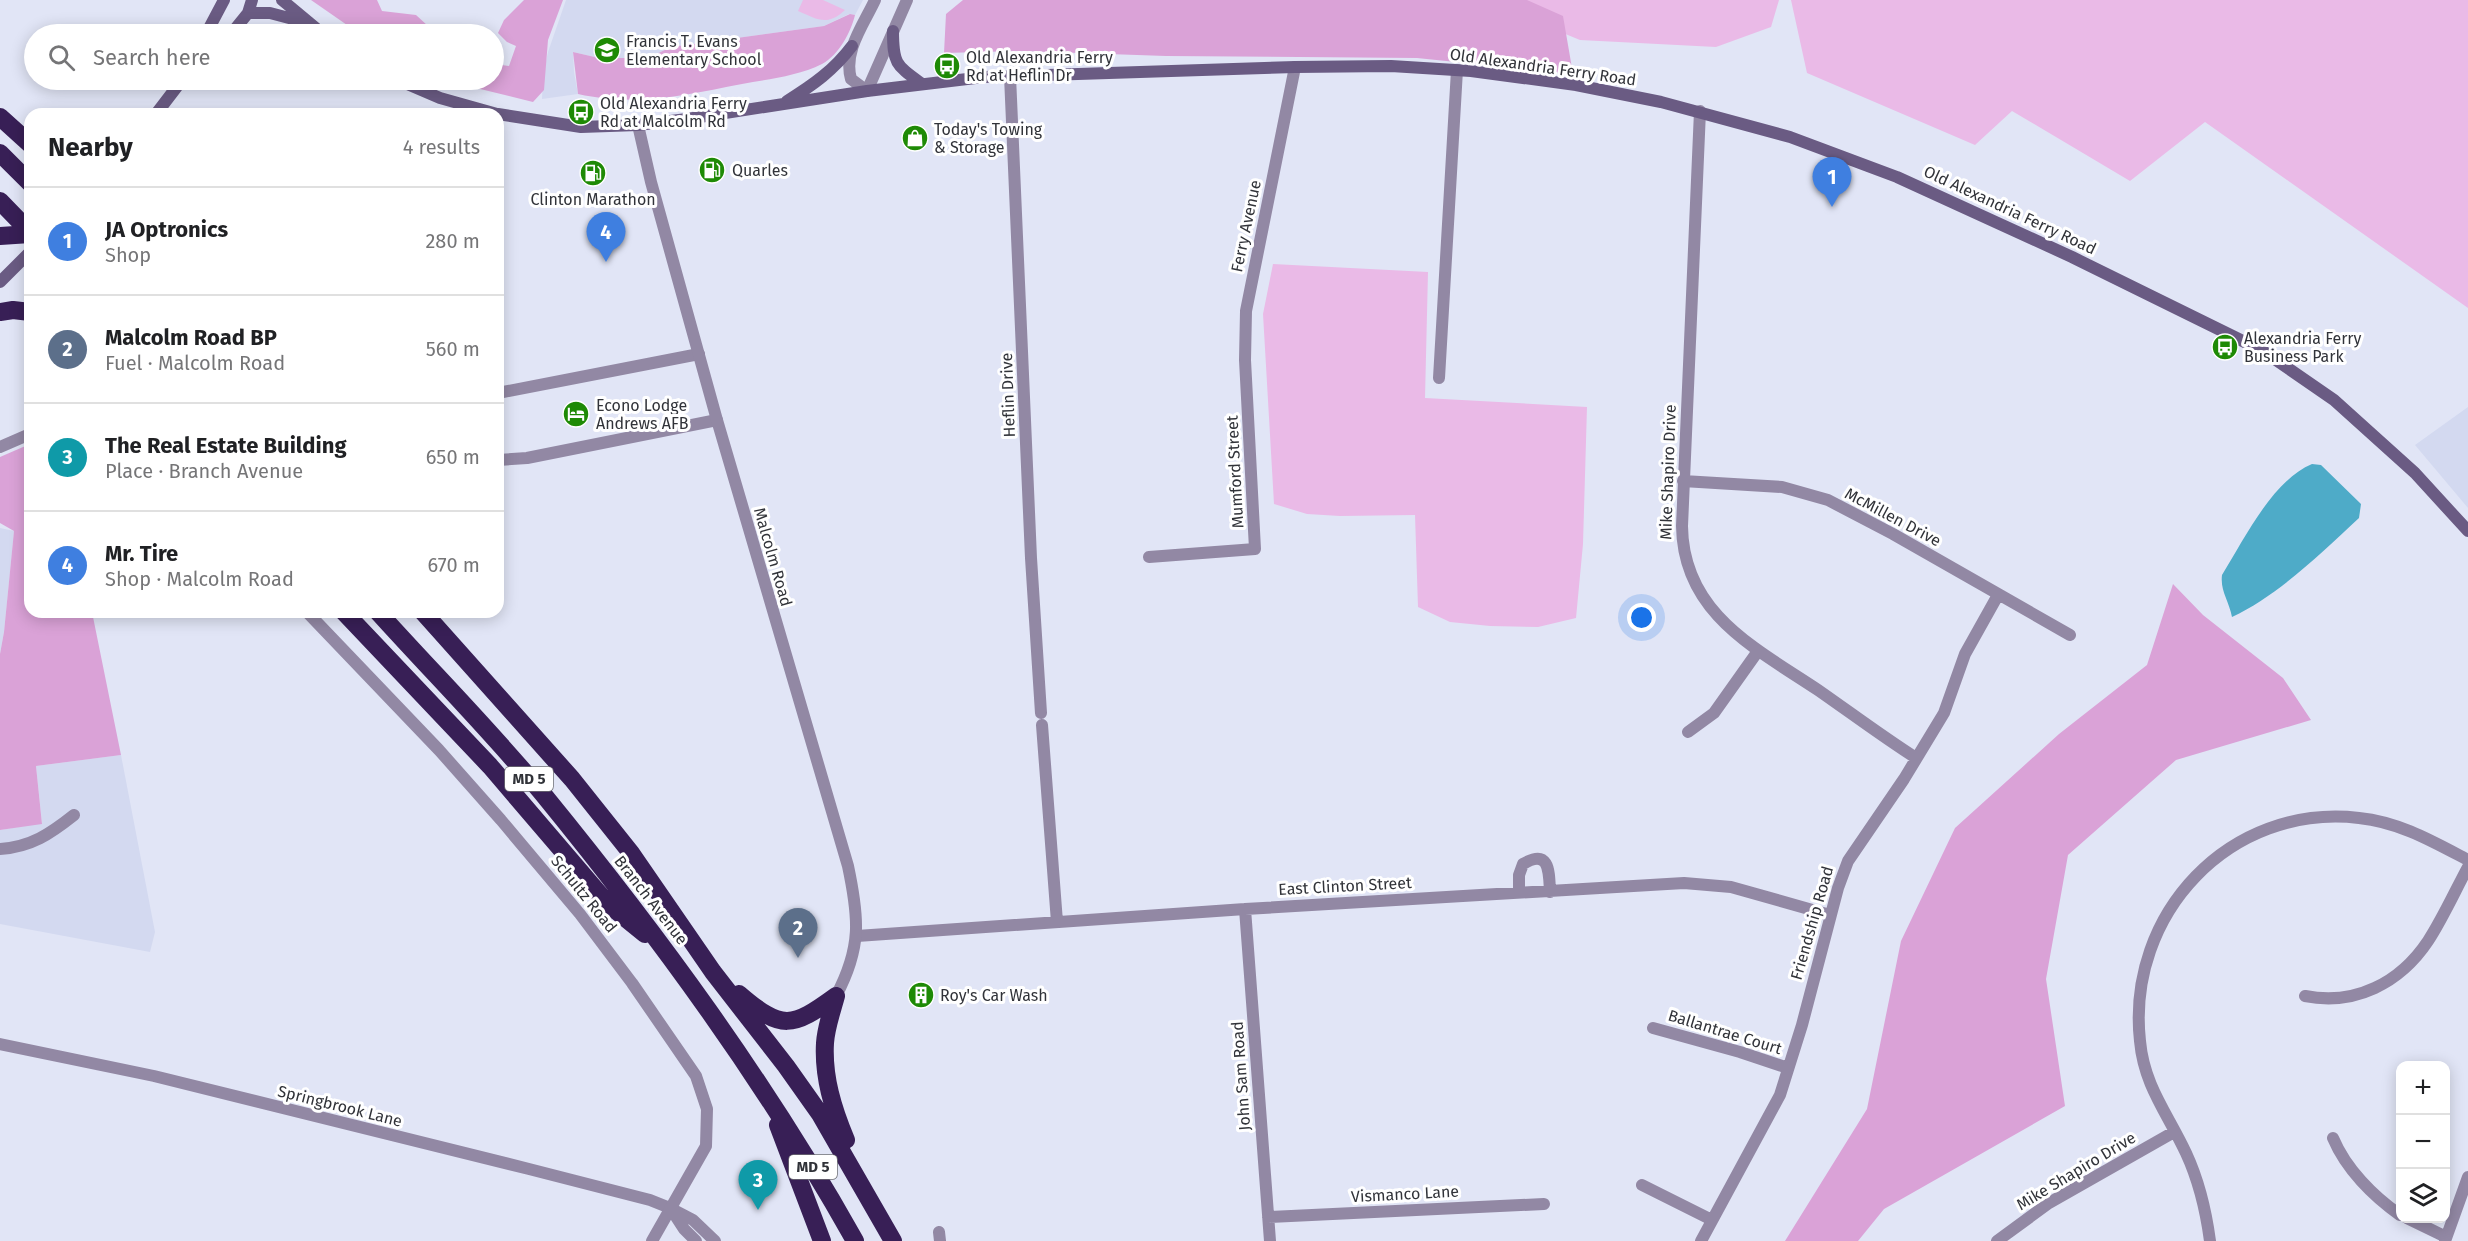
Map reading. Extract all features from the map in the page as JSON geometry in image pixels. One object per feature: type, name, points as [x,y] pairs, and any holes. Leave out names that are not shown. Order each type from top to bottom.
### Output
[{"type":"highway","points":[[0,117],[24,139]]},
{"type":"highway","points":[[0,153],[24,177]]},
{"type":"highway","points":[[0,201],[24,227]]},
{"type":"highway","points":[[0,236],[24,234]]},
{"type":"highway","points":[[0,312],[24,311]]},
{"type":"highway","points":[[350,618],[490,766],[608,904],[670,954]]},
{"type":"highway","name":"Branch Avenue","points":[[383,618],[542,794],[670,954],[767,1095],[821,1180],[855,1241]]},
{"type":"highway","name":"Branch Avenue","points":[[428,618],[572,779],[631,853],[713,972],[820,1114],[889,1234]]},
{"type":"highway","points":[[440,618],[491,690]]},
{"type":"highway","points":[[713,972],[754,1007],[774,1019],[795,1021],[814,1012],[836,996]]},
{"type":"highway","points":[[836,996],[825,1041],[825,1073],[835,1113],[889,1234]]},
{"type":"highway","points":[[767,1095],[822,1241]]},
{"type":"main road","points":[[239,24],[248,12],[252,0]]},
{"type":"main road","points":[[282,0],[308,23]]},
{"type":"main road","points":[[212,24],[225,2]]},
{"type":"main road","points":[[248,12],[270,13],[308,23]]},
{"type":"main road","points":[[892,32],[892,49],[895,59],[902,68],[922,84]]},
{"type":"main road","points":[[781,105],[811,87],[834,69],[852,46]]},
{"type":"main road","name":"Old Alexandria Ferry Road","points":[[504,115],[575,126],[638,125],[867,91],[1011,76],[1391,66],[1457,70],[1576,85],[1700,111],[1790,137],[1897,177],[2083,262],[2263,351],[2334,400],[2415,473],[2468,531]]},
{"type":"main road","points":[[161,108],[174,90]]},
{"type":"main road","name":"Old Alexandria Ferry Road","points":[[422,90],[476,108]]},
{"type":"main road","points":[[0,282],[24,258]]},
{"type":"street","points":[[875,0],[852,46],[849,63],[851,79],[867,91],[907,0]]},
{"type":"street","name":"Ferry Avenue","points":[[1247,394],[1244,331],[1248,295],[1295,67]]},
{"type":"street","points":[[1439,378],[1457,70]]},
{"type":"street","name":"Heflin Drive","points":[[1011,76],[1031,558],[1057,922]]},
{"type":"street","name":"Mike Shapiro Drive","points":[[1700,111],[1683,481],[1682,536],[1686,566],[1703,597],[1719,618],[1758,651],[1916,758]]},
{"type":"street","name":"Malcolm Road","points":[[638,125],[651,182],[717,420],[848,866],[856,911],[857,936],[850,966],[836,996]]},
{"type":"street","points":[[504,392],[699,354]]},
{"type":"street","name":"Mumford Street","points":[[1149,556],[1255,549],[1247,394]]},
{"type":"street","points":[[504,460],[527,458],[717,420]]},
{"type":"street","points":[[0,447],[24,437]]},
{"type":"street","name":"McMillen Drive","points":[[1683,481],[1769,485],[1812,494],[1883,529],[2070,635]]},
{"type":"street","name":"Friendship Road","points":[[1701,1241],[1774,1108],[1802,1025],[1830,915],[1848,861],[1944,713],[1965,654],[1998,595]]},
{"type":"street","name":"Schultz Road","points":[[313,618],[436,747],[574,907],[632,982],[696,1076],[706,1109],[706,1146],[652,1241]]},
{"type":"street","points":[[1688,732],[1714,713],[1758,651]]},
{"type":"street","points":[[0,849],[21,847],[42,839],[74,815]]},
{"type":"street","points":[[2210,1241],[2196,1178],[2186,1153],[2153,1090],[2141,1053],[2140,991],[2153,941],[2167,911],[2187,885],[2212,860],[2256,833],[2305,818],[2342,816],[2375,820],[2402,827],[2468,860]]},
{"type":"street","points":[[1519,893],[1520,868],[1522,864],[1536,859],[1544,860],[1548,866],[1550,892]]},
{"type":"street","points":[[2305,996],[2335,1000],[2355,996],[2379,985],[2403,968],[2428,941],[2468,867]]},
{"type":"street","name":"East Clinton Street","points":[[857,936],[1245,909],[1664,884],[1711,884],[1749,891],[1830,915]]},
{"type":"street","name":"John Sam Road","points":[[1245,909],[1270,1241]]},
{"type":"street","name":"Ballantrae Court","points":[[1653,1028],[1788,1068]]},
{"type":"street","name":"Springbrook Lane","points":[[0,1044],[154,1076],[650,1200],[693,1220],[715,1241]]},
{"type":"street","name":"Mike Shapiro Drive","points":[[1997,1241],[2049,1203],[2174,1132]]},
{"type":"street","points":[[2332,1138],[2362,1182],[2396,1212]]},
{"type":"street","points":[[2416,1223],[2446,1239],[2468,1177]]},
{"type":"street","points":[[1642,1185],[1712,1220]]},
{"type":"street","name":"Vismanco Lane","points":[[1268,1217],[1544,1204]]},
{"type":"street","points":[[670,1208],[684,1229],[696,1241]]},
{"type":"shaded area","points":[[311,0],[377,0],[382,11],[416,15],[426,24],[346,24]]},
{"type":"shaded area","points":[[524,0],[563,0],[548,40],[544,90],[533,102],[484,90],[504,90],[504,65],[509,66],[516,46],[504,39],[504,24],[502,24]]},
{"type":"shaded area","name":"Francis T. Evans Elementary School","points":[[566,0],[863,0],[855,15],[849,14],[824,26],[671,47],[648,58],[599,58],[573,52],[578,94],[542,99],[543,75],[548,52]]},
{"type":"shaded area","points":[[803,0],[823,0],[845,10],[827,20],[816,19],[798,11]]},
{"type":"shaded area","points":[[963,0],[1527,0],[1563,16],[1573,74],[1417,58],[1166,56],[1021,51],[944,53],[946,14]]},
{"type":"shaded area","points":[[1483,0],[1779,0],[1771,27],[1716,47],[1580,40]]},
{"type":"shaded area","points":[[1791,0],[2468,0],[2468,308],[2205,122],[2130,181],[2012,111],[1975,145],[1807,73]]},
{"type":"shaded area","points":[[850,14],[855,15],[853,22],[839,49],[822,64],[803,71],[773,79],[661,98],[620,99],[578,94],[573,52],[599,58],[648,58],[671,47],[824,26]]},
{"type":"shaded area","points":[[1273,264],[1428,272],[1425,398],[1587,407],[1583,544],[1576,618],[1538,627],[1450,622],[1418,607],[1415,515],[1307,514],[1274,504],[1263,314]]},
{"type":"shaded area","points":[[2468,407],[2468,508],[2415,445]]},
{"type":"shaded area","points":[[24,447],[24,618],[93,618],[121,755],[36,766],[42,824],[0,830],[0,654],[14,531],[0,523],[0,457]]},
{"type":"shaded area","points":[[0,528],[14,531],[0,654]]},
{"type":"shaded area","points":[[2173,584],[2203,615],[2283,678],[2311,720],[2176,760],[2068,855],[2046,979],[2065,1106],[1884,1209],[1858,1241],[1785,1241],[1867,1109],[1901,941],[1955,828],[2059,734],[2147,665]]},
{"type":"shaded area","points":[[121,755],[155,932],[150,952],[0,924],[0,830],[42,823],[36,766]]},
{"type":"water","points":[[2312,464],[2321,465],[2361,504],[2359,518],[2283,585],[2232,617],[2223,591],[2222,575],[2272,497],[2284,483]]},
{"type":"place","name":"Francis T. Evans Elementary School","points":[[607,50]]},
{"type":"place","name":"Old Alexandria Ferry Rd at Heflin Dr","points":[[947,66]]},
{"type":"place","name":"Old Alexandria Ferry Rd at Malcolm Rd","points":[[581,112]]},
{"type":"place","name":"Today's Towing & Storage","points":[[915,138]]},
{"type":"place","name":"Quarles","points":[[712,170]]},
{"type":"place","name":"Clinton Marathon","points":[[593,173]]},
{"type":"place","name":"JA Optronics","points":[[1832,207]]},
{"type":"place","name":"Mr. Tire","points":[[606,262]]},
{"type":"place","name":"Alexandria Ferry Business Park","points":[[2225,347]]},
{"type":"place","name":"Econo Lodge Andrews AFB","points":[[576,414]]},
{"type":"place","name":"Malcolm Road BP","points":[[798,958]]},
{"type":"place","name":"Roy's Car Wash","points":[[921,995]]},
{"type":"place","name":"The Real Estate Building","points":[[758,1210]]}]
